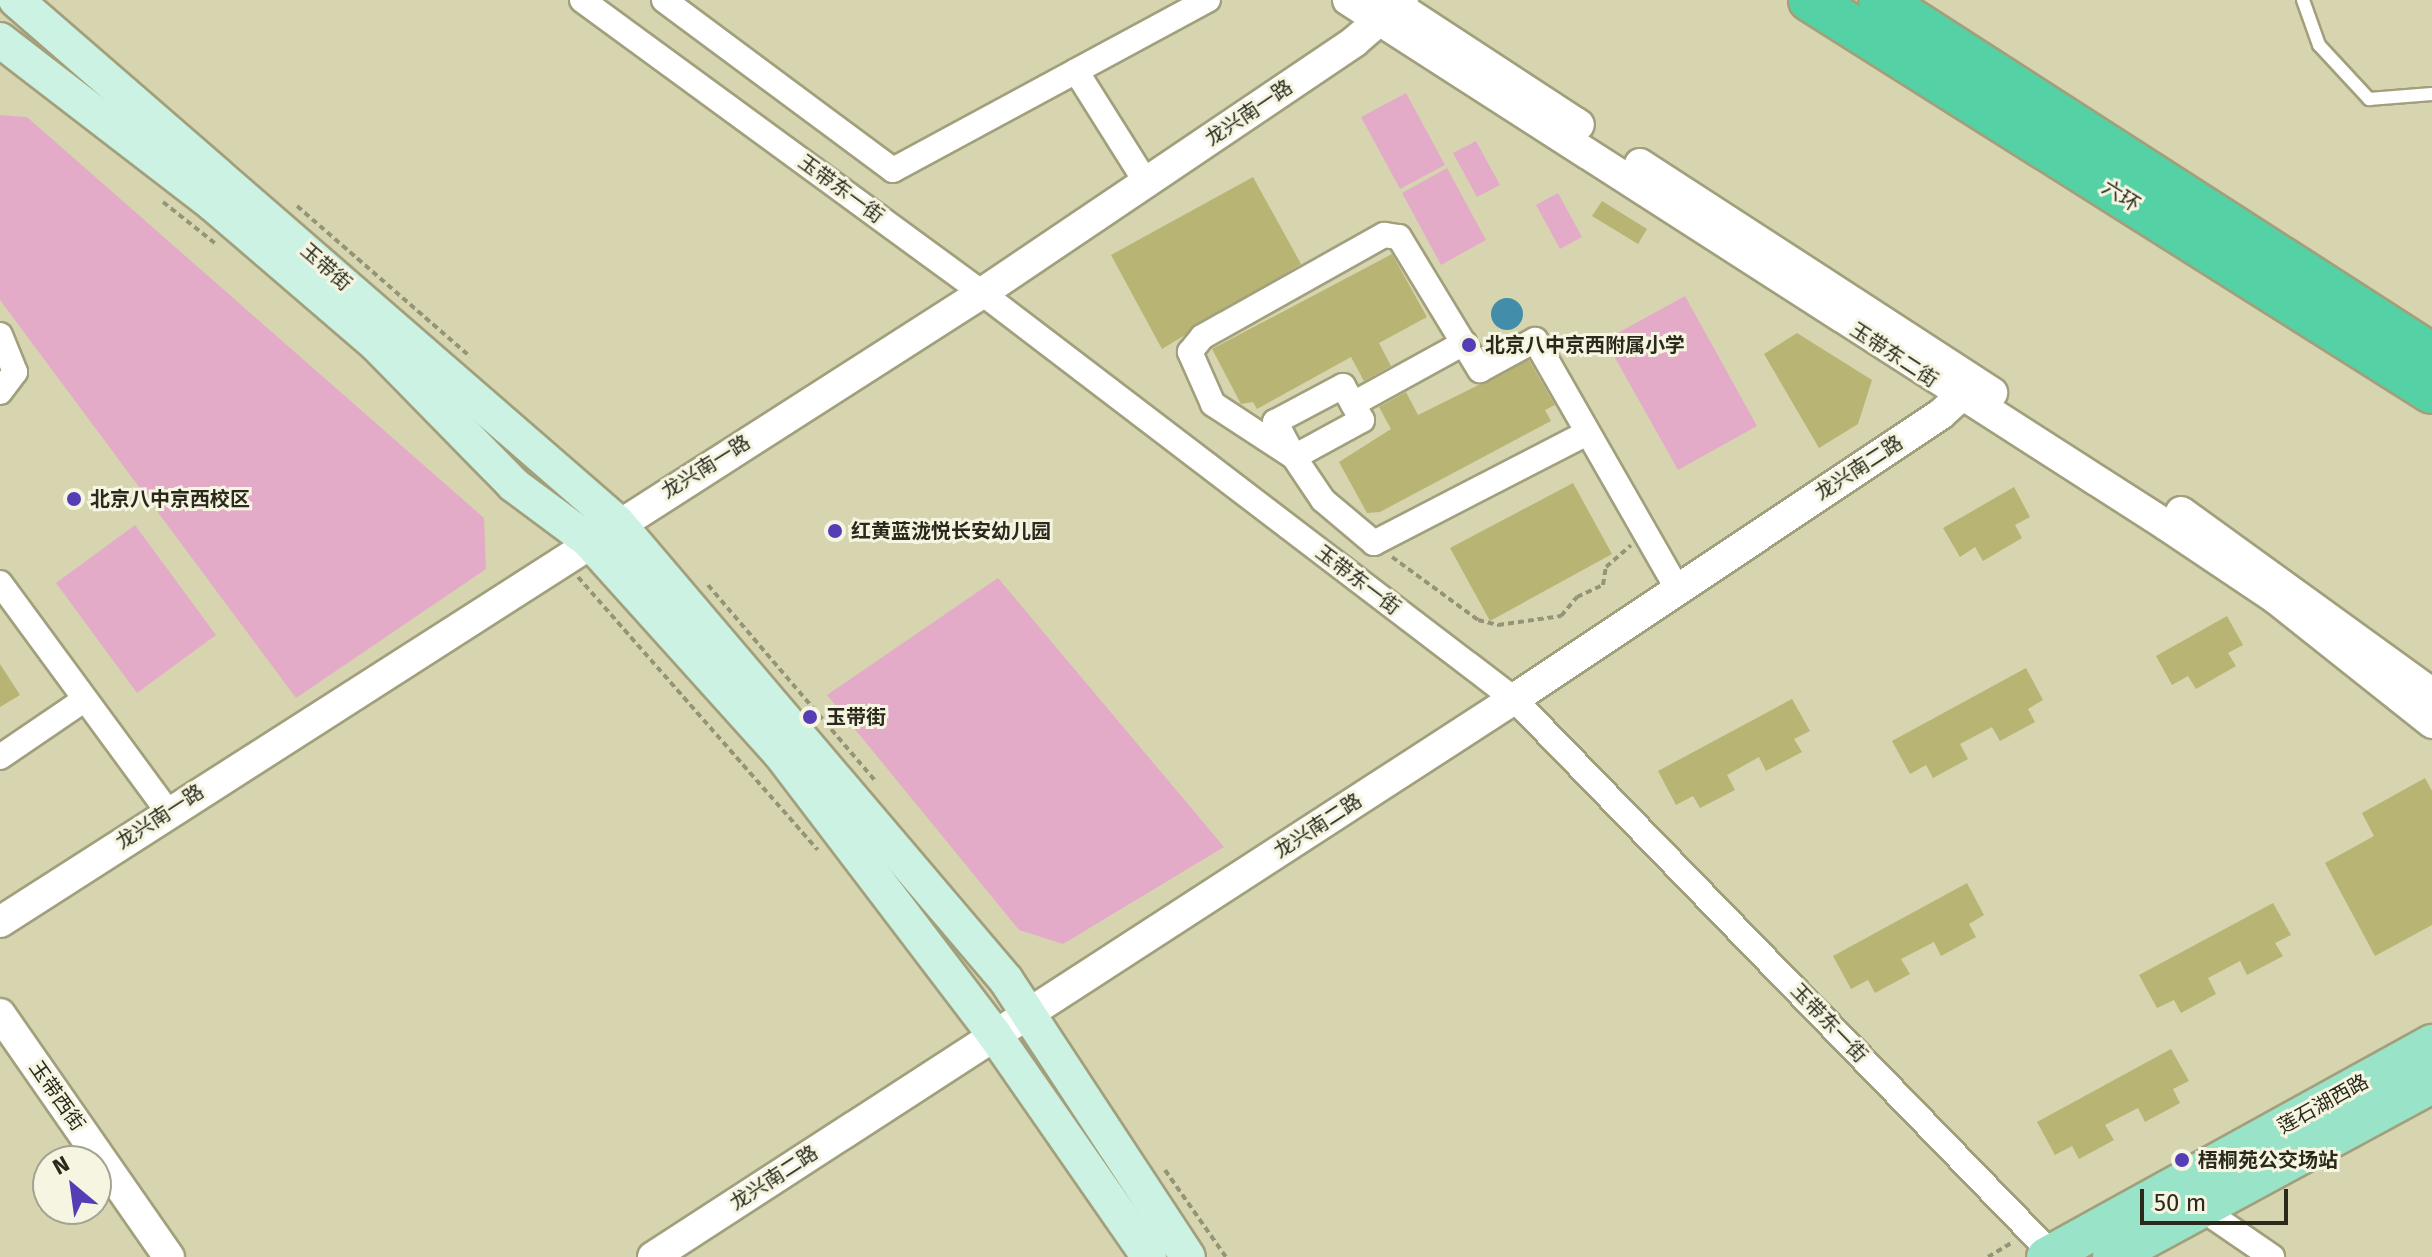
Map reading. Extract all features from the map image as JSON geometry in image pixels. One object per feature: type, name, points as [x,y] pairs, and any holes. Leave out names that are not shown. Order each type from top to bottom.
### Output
[{"type":"highway","name":"六环","points":[[1810,0],[2432,392]]},
{"type":"highway","name":"六环","points":[[1880,0],[2432,355]]},
{"type":"main road","name":"玉带街","points":[[16,8],[602,531],[758,680],[1029,1012],[1188,1257]]},
{"type":"main road","name":"玉带街","points":[[0,40],[213,204],[376,344],[514,485],[602,531],[780,753],[994,1034],[1149,1257]]},
{"type":"main road","name":"莲石湖西路","points":[[2049,1256],[2432,1044]]},
{"type":"main road","name":"莲石湖西路","points":[[2112,1257],[2432,1084]]},
{"type":"street","name":"玉带东一街","points":[[582,0],[982,293],[1514,699],[2049,1256]]},
{"type":"street","points":[[664,0],[893,170],[1208,0]]},
{"type":"street","name":"玉带东二街","points":[[1348,0],[1391,7],[1968,391],[2275,598],[2432,723]]},
{"type":"street","name":"龙兴南一路","points":[[0,922],[602,531],[982,293],[1146,182],[1391,7]]},
{"type":"street","points":[[1076,71],[1146,182]]},
{"type":"street","points":[[1294,457],[1213,404],[1190,352],[1202,337],[1361,236],[1384,235],[1409,244],[1480,370],[1535,340],[1645,538],[1677,588]]},
{"type":"street","points":[[0,335],[15,372],[0,392]]},
{"type":"street","points":[[1353,404],[1464,343]]},
{"type":"street","points":[[1294,457],[1362,420],[1343,386],[1275,422],[1294,457],[1323,500],[1374,543],[1587,433]]},
{"type":"street","name":"玉带东二街","points":[[1968,391],[2233,544],[2432,694]]},
{"type":"street","name":"龙兴南二路","points":[[653,1257],[1514,699],[1968,391]]},
{"type":"street","points":[[0,583],[168,812]]},
{"type":"street","points":[[0,757],[84,700]]},
{"type":"street","name":"玉带西街","points":[[0,1014],[169,1257]]},
{"type":"street","points":[[2202,1209],[2272,1257]]},
{"type":"lane","points":[[2303,0],[2319,45],[2369,99],[2432,94]]},
{"type":"path","points":[[156,196],[230,256]]},
{"type":"path","points":[[1374,543],[1478,620],[1498,625],[1561,616],[1577,597],[1603,585],[1606,567],[1622,551],[1645,538]]},
{"type":"path","points":[[560,559],[825,859]]},
{"type":"shaded area","points":[[1406,93],[1445,165],[1400,189],[1361,117]]},
{"type":"shaded area","points":[[0,115],[27,117],[484,518],[486,569],[296,698],[0,300]]},
{"type":"shaded area","points":[[1476,141],[1500,185],[1477,197],[1453,153]]},
{"type":"shaded area","points":[[1447,168],[1486,240],[1441,265],[1402,193]]},
{"type":"shaded area","points":[[1558,193],[1582,237],[1560,249],[1536,205]]},
{"type":"shaded area","points":[[1685,296],[1757,426],[1678,470],[1605,340]]},
{"type":"shaded area","points":[[135,525],[216,635],[137,693],[56,583]]},
{"type":"shaded area","points":[[998,578],[1224,847],[1063,944],[1019,930],[827,695]]},
{"type":"water","points":[[1507,298],[1519,302],[1523,314],[1519,326],[1507,330],[1495,326],[1491,314],[1495,302]]},
{"type":"building","points":[[1253,177],[1301,264],[1162,349],[1111,255]]},
{"type":"building","points":[[1602,201],[1647,229],[1638,244],[1592,216]]},
{"type":"building","points":[[1392,254],[1427,317],[1379,343],[1391,366],[1364,381],[1351,357],[1257,409],[1253,402],[1241,404],[1212,349]]},
{"type":"building","points":[[1797,333],[1872,380],[1858,424],[1819,448],[1764,354]]},
{"type":"building","points":[[1529,360],[1555,405],[1545,410],[1551,421],[1380,512],[1367,513],[1339,462],[1391,429],[1379,407],[1406,392],[1418,415]]},
{"type":"building","points":[[1573,483],[1612,554],[1490,621],[1450,548]]},
{"type":"building","points":[[2014,487],[2030,517],[2015,525],[2022,538],[1983,561],[1975,547],[1960,557],[1943,528]]},
{"type":"building","points":[[2227,616],[2243,645],[2228,653],[2236,666],[2196,689],[2188,676],[2172,685],[2156,656]]},
{"type":"building","points":[[0,664],[20,695],[0,707]]},
{"type":"building","points":[[2026,668],[2043,700],[2028,709],[2035,722],[2000,741],[1992,727],[1960,744],[1968,759],[1933,778],[1926,765],[1910,774],[1892,741]]},
{"type":"building","points":[[1792,699],[1810,731],[1794,739],[1802,752],[1766,771],[1759,757],[1727,775],[1735,790],[1700,808],[1693,796],[1676,805],[1658,771]]},
{"type":"building","points":[[2425,778],[2432,791],[2432,925],[2375,956],[2325,863],[2374,836],[2362,813]]},
{"type":"building","points":[[1967,883],[1984,915],[1969,924],[1976,937],[1941,956],[1934,942],[1901,959],[1910,974],[1875,993],[1868,980],[1851,989],[1833,956]]},
{"type":"building","points":[[2273,903],[2291,935],[2275,943],[2283,956],[2247,975],[2240,961],[2208,978],[2216,994],[2181,1013],[2174,1000],[2157,1008],[2139,975]]},
{"type":"building","points":[[2171,1049],[2189,1081],[2173,1089],[2180,1103],[2145,1122],[2138,1108],[2105,1125],[2114,1140],[2079,1159],[2072,1146],[2055,1155],[2037,1122]]},
{"type":"place","name":"北京八中京西附属小学","points":[[1469,345]]},
{"type":"place","name":"北京八中京西校区","points":[[74,499]]},
{"type":"place","name":"红黄蓝泷悦长安幼儿园","points":[[835,531]]},
{"type":"place","name":"玉带街","points":[[810,717]]},
{"type":"place","name":"梧桐苑公交场站","points":[[2182,1160]]}]
